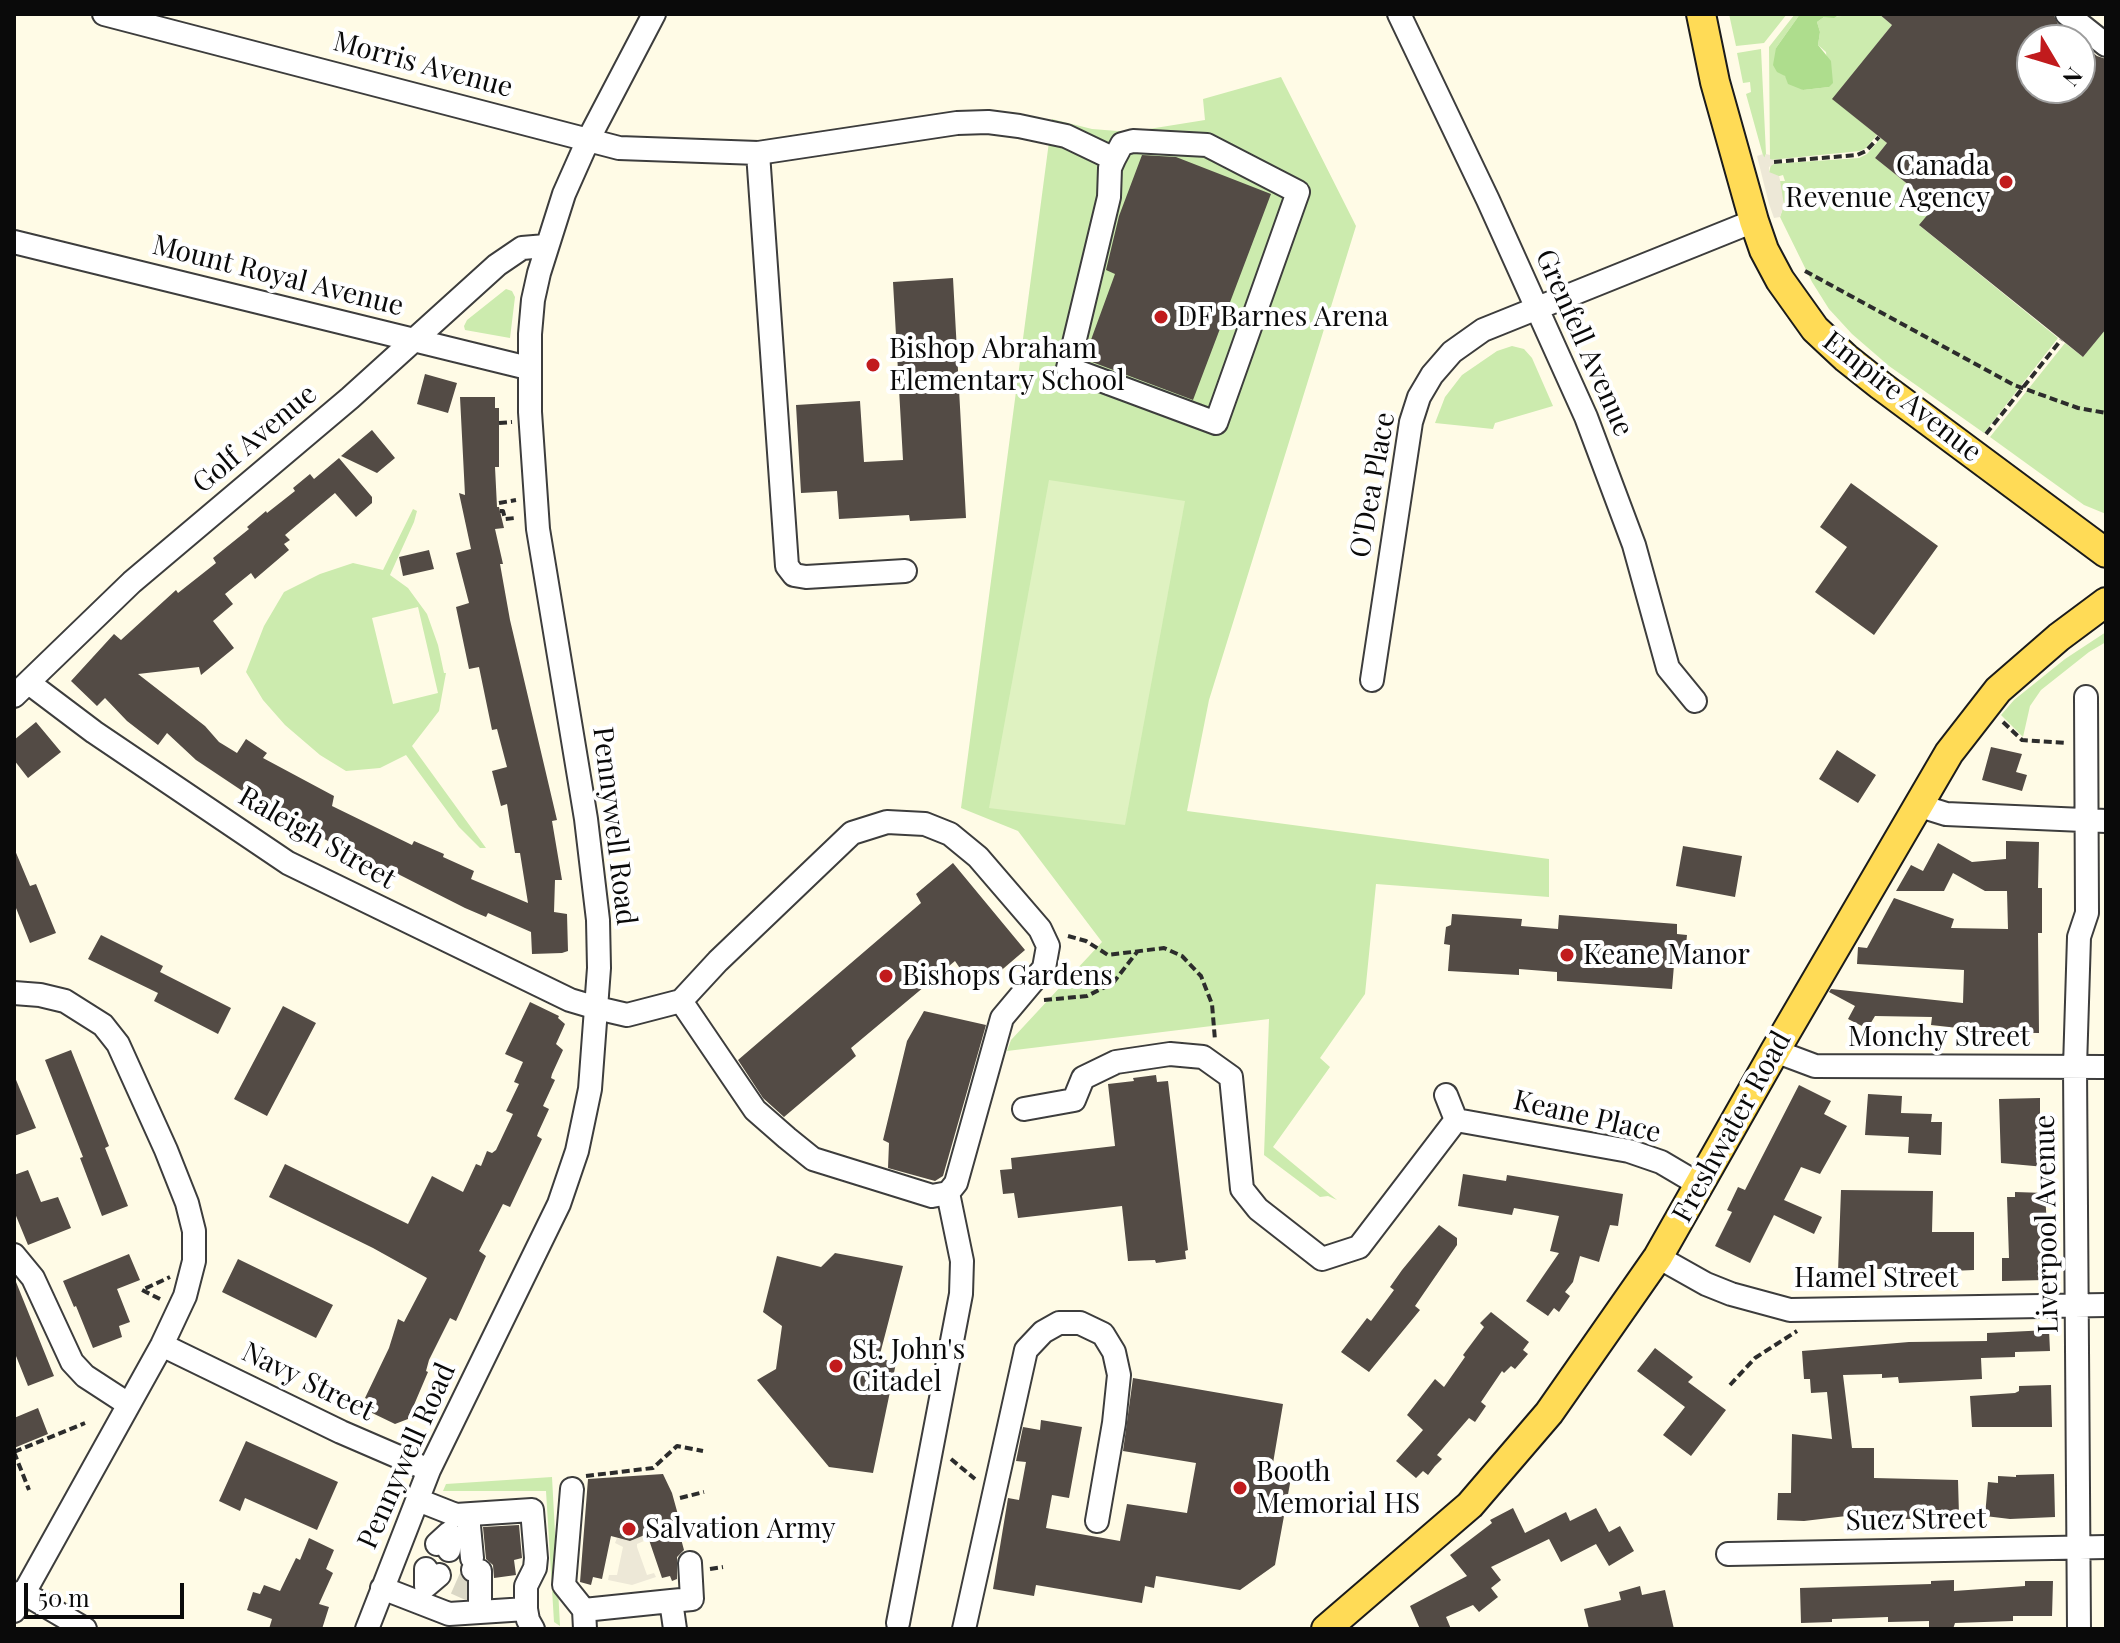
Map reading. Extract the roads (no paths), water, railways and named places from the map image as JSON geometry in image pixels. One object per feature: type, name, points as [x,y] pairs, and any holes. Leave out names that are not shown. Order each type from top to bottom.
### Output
[{"type":"main road","name":"Empire Avenue","points":[[1701,14],[1715,82],[1754,221],[1764,250],[1780,280],[1825,339],[1880,385],[2106,553]]},
{"type":"main road","points":[[2056,516],[2106,529]]},
{"type":"main road","name":"Freshwater Road","points":[[1326,1629],[1453,1520],[1490,1484],[1576,1377],[1658,1257],[1919,801],[1963,733],[1998,690],[2059,637],[2106,602]]},
{"type":"street","name":"Morris Avenue","points":[[104,14],[629,149],[758,153],[957,123],[988,122],[1066,136],[1114,159]]},
{"type":"street","name":"Pennywell Road","points":[[367,1629],[429,1470],[540,1248],[569,1178],[590,1089],[599,942],[595,881],[541,559],[528,368],[533,300],[546,246],[564,194],[588,140],[654,14]]},
{"type":"street","name":"Grenfell Avenue","points":[[1399,14],[1488,200],[1586,417],[1634,545],[1668,668],[1695,701]]},
{"type":"street","points":[[2067,14],[2106,45]]},
{"type":"street","points":[[1133,141],[1207,145],[1298,192],[1216,423],[1068,368],[1109,197],[1110,168],[1114,159],[1122,144],[1133,141]]},
{"type":"street","points":[[758,153],[785,561],[790,571],[806,577],[905,571]]},
{"type":"street","name":"O'Dea Place","points":[[1372,680],[1406,445],[1419,397],[1432,375],[1452,352],[1483,330],[1754,221]]},
{"type":"street","name":"Mount Royal Avenue","points":[[14,242],[528,368]]},
{"type":"street","name":"Golf Avenue","points":[[22,690],[132,582],[330,415],[511,255],[522,248],[546,246]]},
{"type":"street","name":"Raleigh Street","points":[[22,690],[104,739],[288,863],[570,1000],[627,1015],[681,1001]]},
{"type":"street","name":"Liverpool Avenue","points":[[2079,1629],[2075,1067],[2079,937],[2087,913],[2097,820],[2096,773],[2086,697]]},
{"type":"street","points":[[1919,801],[1930,809],[1946,814],[2097,820]]},
{"type":"street","points":[[887,822],[925,824],[950,834],[978,857],[1040,929],[1048,946],[1044,968],[1002,1018],[956,1183],[948,1193],[932,1196],[813,1159],[755,1110],[681,1001],[718,961],[852,833],[887,822]]},
{"type":"street","points":[[14,993],[65,1001],[103,1025],[118,1044],[166,1150],[187,1203],[194,1231],[194,1261],[185,1296],[162,1345],[18,1602],[85,1629]]},
{"type":"street","name":"Monchy Street","points":[[1775,1051],[1815,1066],[2106,1067]]},
{"type":"street","points":[[1024,1109],[1074,1100],[1083,1078],[1116,1062],[1170,1054],[1203,1057],[1231,1077],[1242,1189],[1258,1209],[1322,1259],[1359,1247],[1456,1120],[1446,1095]]},
{"type":"street","name":"Keane Place","points":[[1456,1120],[1629,1151],[1661,1162],[1700,1185]]},
{"type":"street","points":[[898,1623],[961,1294],[962,1261],[948,1193]]},
{"type":"street","points":[[14,1255],[39,1289],[72,1362],[85,1376],[128,1404]]},
{"type":"street","name":"Hamel Street","points":[[1658,1257],[1719,1289],[1790,1310],[2106,1305]]},
{"type":"street","points":[[964,1629],[1026,1350],[1043,1332],[1059,1323],[1080,1323],[1103,1334],[1114,1352],[1119,1375],[1097,1521]]},
{"type":"street","name":"Navy Street","points":[[162,1345],[341,1432],[429,1470]]},
{"type":"street","points":[[572,1489],[564,1585],[585,1619],[692,1599],[690,1563]]},
{"type":"street","points":[[418,1500],[450,1572],[480,1611],[530,1619],[526,1586],[535,1568],[536,1558],[532,1510],[450,1572]]},
{"type":"street","name":"Suez Street","points":[[1728,1554],[2106,1547]]},
{"type":"street","points":[[382,1588],[450,1572],[480,1571],[480,1611]]},
{"type":"street","points":[[671,1601],[675,1629]]},
{"type":"tunnel","points":[[461,1598],[472,1573]]},
{"type":"place","name":"Canada Revenue Agency","points":[[2006,182]]},
{"type":"place","name":"DF Barnes Arena","points":[[1161,317]]},
{"type":"place","name":"Bishop Abraham Elementary School","points":[[873,365]]},
{"type":"place","name":"Keane Manor","points":[[1567,955]]},
{"type":"place","name":"Bishops Gardens","points":[[886,976]]},
{"type":"place","name":"St. John's Citadel","points":[[836,1366]]},
{"type":"place","name":"Booth Memorial HS","points":[[1240,1488]]},
{"type":"place","name":"Salvation Army","points":[[629,1529]]}]
